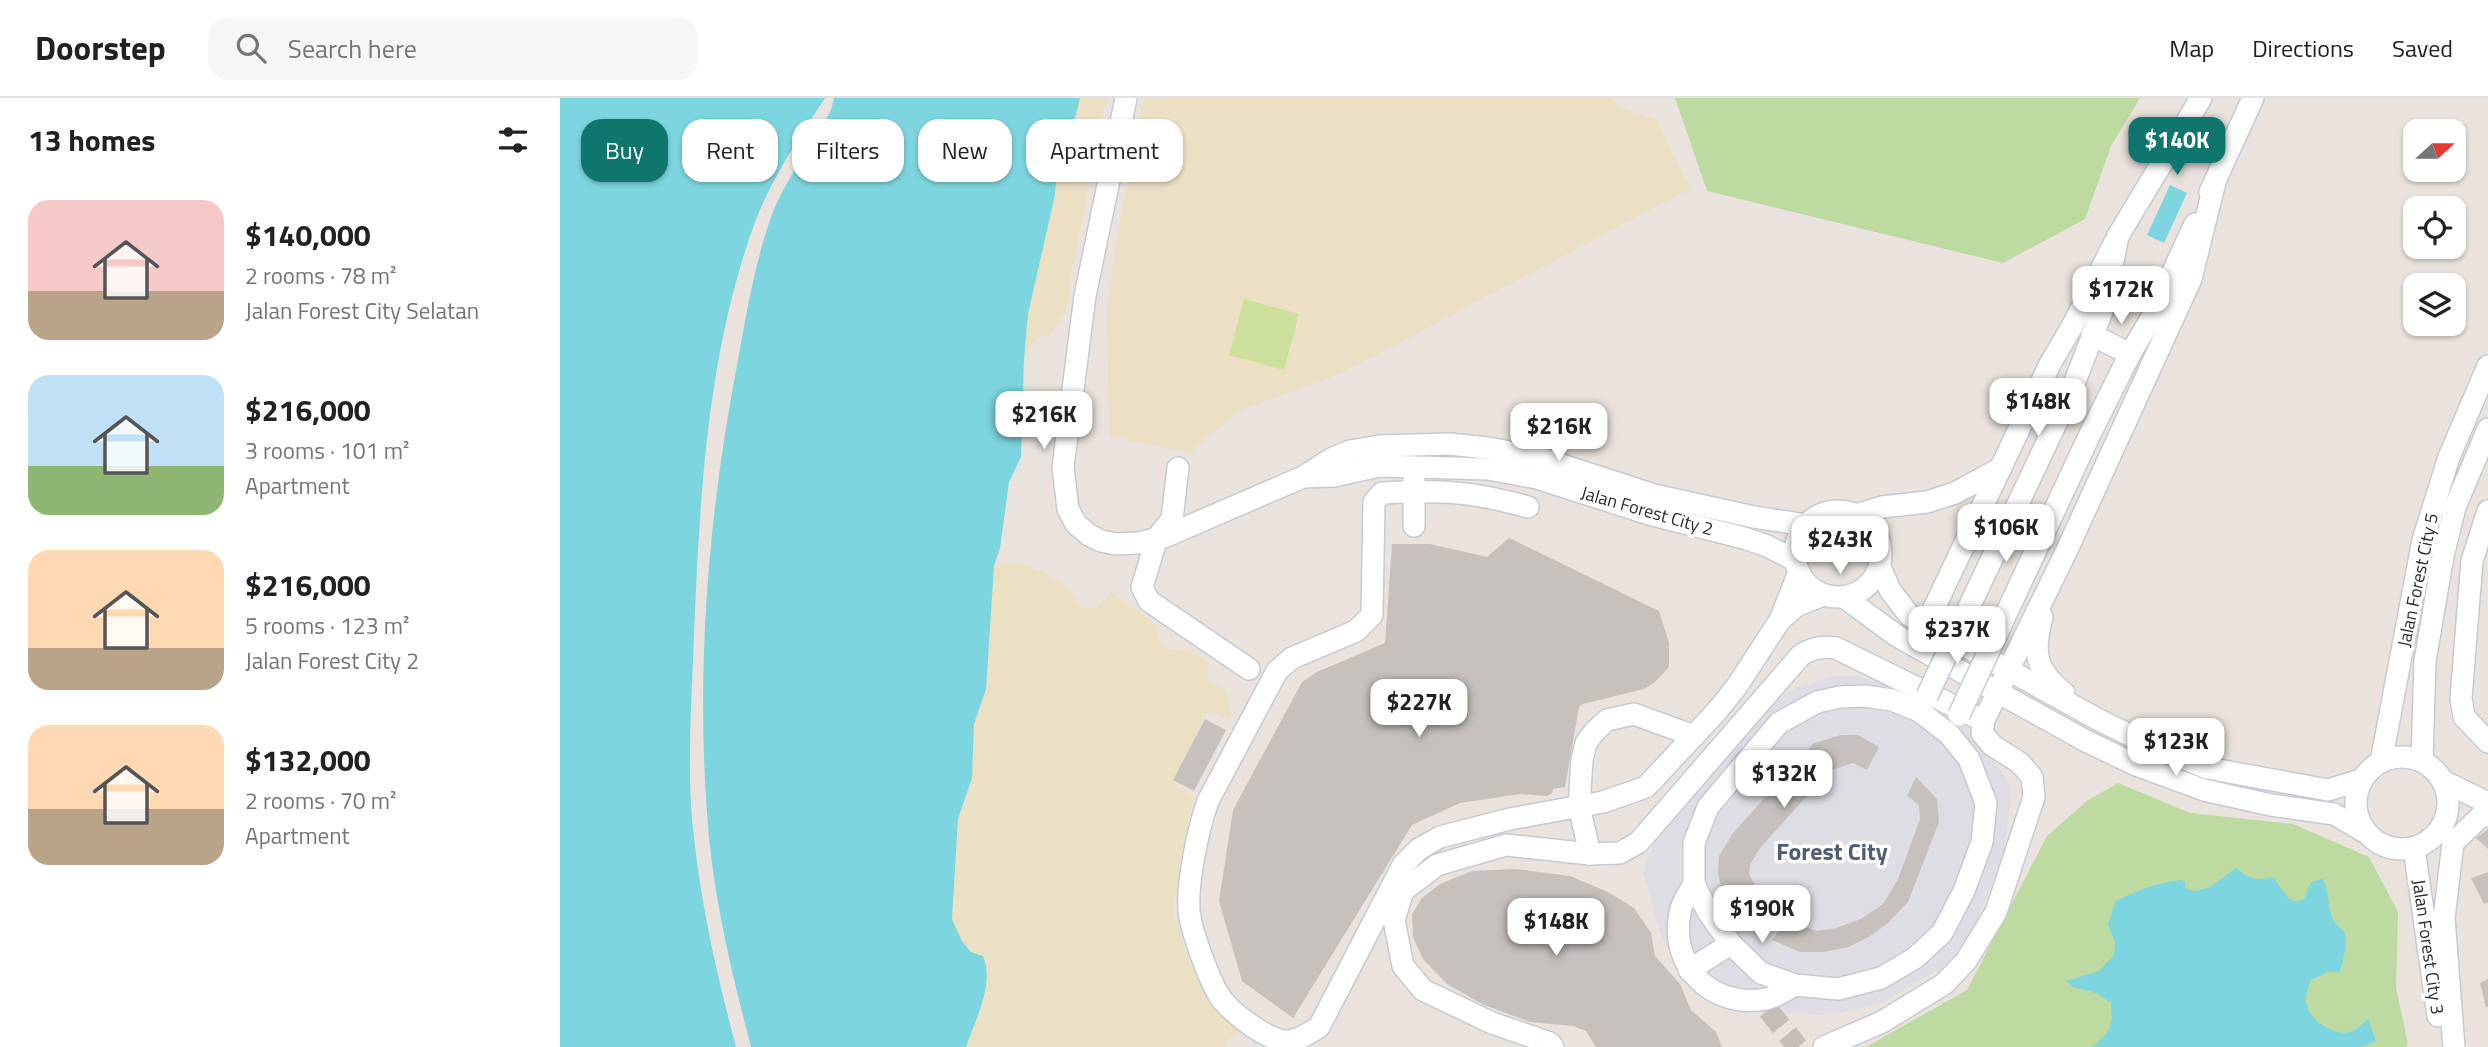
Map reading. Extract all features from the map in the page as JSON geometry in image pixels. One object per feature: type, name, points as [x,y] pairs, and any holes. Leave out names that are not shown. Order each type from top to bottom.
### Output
[{"type":"street","name":"Jalan Forest City 2","points":[[1126,98],[1084,296],[1063,467],[1068,509],[1076,524],[1089,535],[1116,544],[1139,543],[1303,477],[1334,476],[1379,466],[1449,444],[1537,457],[1654,495],[1754,517],[1807,525]]},
{"type":"street","points":[[1926,625],[2050,363],[2074,323],[2118,236],[2201,98]]},
{"type":"street","points":[[1954,724],[2091,432],[2152,317],[2253,98]]},
{"type":"street","points":[[1824,1047],[1882,1022],[1944,984],[1966,961],[1996,912],[2034,797],[2032,777],[2020,763],[1992,745],[1982,733],[1984,720],[2066,552],[2191,279],[2215,182]]},
{"type":"street","points":[[1923,704],[2074,384],[2104,306],[2118,236]]},
{"type":"street","points":[[2092,334],[2130,354]]},
{"type":"street","name":"Jalan Forest City 5","points":[[2381,762],[2423,540],[2449,457],[2488,366]]},
{"type":"street","name":"Jalan Forest City 5","points":[[2422,761],[2425,661],[2443,556],[2455,508],[2488,429]]},
{"type":"street","name":"Jalan Forest City 2","points":[[1414,456],[1537,478],[1649,514],[1767,546],[1797,566],[1811,588],[1834,596],[1897,636],[2136,765],[2204,790],[2271,805],[2334,814],[2365,832]]},
{"type":"street","points":[[1414,456],[1415,527]]},
{"type":"street","points":[[1178,468],[1172,519],[1157,538],[1142,587],[1149,601],[1249,668]]},
{"type":"street","points":[[1856,515],[1882,508],[1927,502],[1955,493],[2001,468]]},
{"type":"street","points":[[1528,507],[1495,497],[1464,492],[1382,493],[1374,502],[1372,615],[1356,631],[1292,658],[1277,671],[1208,801],[1202,817],[1193,871],[1189,909],[1191,926],[1223,1001],[1252,1026],[1273,1038],[1287,1041],[1304,1036],[1319,1027],[1403,865],[1419,849],[1440,837],[1603,802],[1646,787],[1695,736],[1737,686],[1780,620],[1797,566],[1797,541],[1807,525],[1824,513],[1846,512],[1866,522],[1874,531],[1881,554],[1880,567],[1866,587],[1856,594],[1834,596],[1796,606],[1780,620]]},
{"type":"street","points":[[2488,511],[2472,561],[2461,698],[2463,717],[2488,742]]},
{"type":"street","points":[[2066,552],[2042,617],[2036,652],[2041,668],[2051,682],[2099,720]]},
{"type":"street","points":[[2443,556],[2472,561]]},
{"type":"street","points":[[1880,567],[1900,606],[1909,615],[2099,720],[2150,745],[2207,768],[2328,790],[2361,780]]},
{"type":"street","points":[[1553,1047],[1550,1043],[1492,1023],[1423,990],[1402,966],[1394,920],[1403,891],[1437,865],[1506,845],[1590,854],[1620,853],[1639,842],[1801,655],[1812,649],[1824,646],[1836,648],[1984,720]]},
{"type":"street","points":[[1865,696],[1923,704],[1954,724],[1986,803],[1983,842],[1964,891],[1942,933],[1916,958],[1881,978],[1838,989],[1795,985],[1761,973],[1731,944],[1708,912],[1694,884],[1694,843],[1708,807],[1779,723],[1817,702],[1840,697],[1865,696]]},
{"type":"street","points":[[1590,854],[1579,806],[1582,760],[1586,743],[1595,731],[1607,720],[1634,714],[1695,736]]},
{"type":"street","points":[[2394,757],[2422,761],[2443,781],[2448,795],[2448,810],[2444,822],[2437,834],[2414,848],[2401,850],[2375,841],[2365,832],[2359,820],[2356,806],[2361,780],[2370,769],[2381,762],[2394,757]]},
{"type":"street","points":[[2443,781],[2488,804]]},
{"type":"street","points":[[2444,822],[2488,804]]},
{"type":"street","points":[[2454,1047],[2444,918],[2453,842],[2481,816],[2488,816]]},
{"type":"street","name":"Jalan Forest City 3","points":[[2414,848],[2441,1047]]},
{"type":"street","points":[[1694,884],[1680,911],[1678,941],[1689,970],[1710,991],[1739,1001],[1763,1005],[1795,985]]},
{"type":"street","points":[[1689,970],[1731,944]]},
{"type":"shaded area","points":[[1833,676],[1857,676],[1930,698],[1968,728],[1990,754],[2012,788],[2005,848],[1979,917],[1961,947],[1942,968],[1879,1005],[1825,1015],[1732,1010],[1709,998],[1685,980],[1662,938],[1643,873],[1660,827],[1751,717],[1796,688]]},
{"type":"green space","points":[[1675,98],[2140,98],[2111,146],[2085,219],[2003,263],[1707,191]]},
{"type":"green space","points":[[1244,299],[1299,314],[1284,370],[1229,355]]},
{"type":"green space","points":[[2118,783],[2190,813],[2293,824],[2369,857],[2398,912],[2396,987],[2408,1044],[2406,1047],[1866,1047],[1967,990],[2047,836],[2087,801]]},
{"type":"sand","points":[[1080,98],[1106,98],[1102,119],[1075,119]]},
{"type":"sand","points":[[1144,98],[1613,98],[1617,106],[1657,120],[1690,189],[1339,375],[1247,408],[1210,434],[1190,453],[1109,436],[1107,308],[1128,182],[1183,182],[1183,119],[1140,119]]},
{"type":"sand","points":[[1056,182],[1090,182],[1066,313],[1048,337],[1042,335],[1034,341],[1024,360],[1028,314]]},
{"type":"sand","points":[[1008,563],[1042,571],[1051,576],[1067,589],[1082,608],[1097,608],[1112,592],[1156,625],[1159,642],[1167,649],[1192,651],[1209,663],[1208,679],[1226,691],[1232,720],[1208,711],[1173,780],[1193,796],[1173,913],[1189,960],[1208,1000],[1239,1031],[1224,1044],[1227,1047],[966,1047],[985,988],[971,952],[962,941],[952,919],[958,819],[972,778],[974,724],[986,689],[994,566]]},
{"type":"water","points":[[560,98],[825,98],[812,119],[792,119],[792,150],[778,174],[778,119],[682,119],[682,182],[774,182],[755,222],[739,272],[716,374],[703,477],[696,582],[690,750],[692,819],[715,962],[736,1047],[560,1047]]},
{"type":"water","points":[[834,98],[1080,98],[1075,119],[1026,119],[1026,182],[1056,182],[1028,314],[1021,457],[1009,482],[1000,548],[994,566],[986,689],[974,724],[972,778],[958,819],[952,919],[962,941],[971,952],[983,956],[987,978],[982,1002],[966,1047],[751,1047],[713,872],[707,813],[703,699],[708,586],[719,472],[728,416],[751,292],[768,226],[792,174],[792,182],[904,182],[904,119],[826,119]]},
{"type":"water","points":[[2170,185],[2187,193],[2164,243],[2147,235]]},
{"type":"water","points":[[2236,868],[2253,878],[2273,877],[2289,899],[2297,902],[2304,899],[2311,882],[2322,879],[2334,921],[2345,933],[2346,939],[2340,972],[2328,972],[2311,980],[2306,994],[2307,1005],[2319,1023],[2338,1032],[2353,1031],[2368,1019],[2376,1041],[2362,1047],[2092,1047],[2109,1028],[2112,1018],[2111,1003],[2096,993],[2073,987],[2066,981],[2099,971],[2114,955],[2115,942],[2108,925],[2115,902],[2147,888],[2181,880],[2185,882],[2185,888],[2205,889]]},
{"type":"building","points":[[1509,538],[1659,611],[1669,643],[1669,667],[1654,683],[1644,689],[1579,707],[1565,787],[1553,789],[1547,796],[1520,794],[1460,803],[1412,825],[1293,1018],[1242,981],[1219,901],[1233,810],[1302,682],[1317,672],[1385,643],[1392,544],[1430,544],[1487,557]]},
{"type":"building","points":[[1205,719],[1226,730],[1194,791],[1173,780]]},
{"type":"building","points":[[1841,735],[1858,735],[1879,747],[1867,770],[1853,763],[1829,771],[1761,847],[1750,864],[1749,874],[1763,894],[1736,912],[1735,905],[1722,890],[1718,874],[1719,856],[1734,832],[1814,743]]},
{"type":"building","points":[[1916,777],[1937,799],[1939,822],[1908,902],[1888,923],[1869,937],[1848,947],[1824,952],[1800,952],[1772,940],[1787,921],[1817,931],[1836,928],[1861,919],[1884,903],[1898,879],[1920,819],[1919,805],[1907,796]]},
{"type":"building","points":[[2488,829],[2488,849],[2476,838]]},
{"type":"building","points":[[1516,869],[1570,876],[1608,892],[1634,908],[1651,933],[1655,956],[1680,984],[1691,1010],[1716,1032],[1722,1047],[1596,1047],[1586,1031],[1573,1026],[1530,1022],[1484,1005],[1447,984],[1423,959],[1413,937],[1412,914],[1422,898],[1440,884],[1472,871]]},
{"type":"building","points":[[2488,872],[2488,903],[2484,904],[2471,878]]},
{"type":"building","points":[[2488,979],[2488,1007],[2486,1007],[2480,983]]},
{"type":"tunnel","points":[[1768,1010],[1798,1047]]},
{"type":"district","name":"Forest City","points":[[1832,852]]}]
